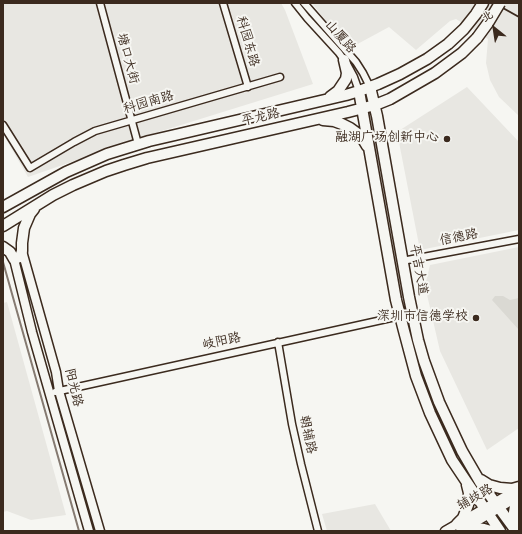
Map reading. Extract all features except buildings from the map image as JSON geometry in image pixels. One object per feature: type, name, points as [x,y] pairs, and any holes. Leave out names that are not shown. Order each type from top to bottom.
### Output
[{"type":"main road","name":"平龙路","points":[[3,207],[59,176],[107,154],[138,144],[370,88],[427,59],[448,44],[464,29],[483,3]]},
{"type":"main road","name":"平龙路","points":[[3,226],[53,195],[83,180],[124,165],[147,158],[362,109],[390,99],[435,73],[462,53],[477,38],[500,3]]},
{"type":"main road","points":[[325,100],[333,96],[344,82],[347,73],[344,60]]},
{"type":"main road","name":"平吉大道","points":[[370,88],[375,105],[402,261],[424,361],[446,419],[462,451],[476,475],[516,531]]},
{"type":"main road","name":"平吉大道","points":[[359,91],[400,316],[416,376],[430,413],[452,460],[500,531]]},
{"type":"main road","points":[[315,120],[334,121],[350,128],[361,136],[370,152]]},
{"type":"main road","points":[[3,247],[10,252],[14,259],[20,257],[27,220],[30,214],[40,203]]},
{"type":"main road","points":[[476,475],[484,483],[494,487],[506,489],[519,488]]},
{"type":"main road","points":[[466,481],[469,493],[468,505],[459,529],[476,528],[491,531]]},
{"type":"main road","points":[[516,531],[513,517],[515,506],[519,497]]},
{"type":"street","name":"塘口大街","points":[[100,3],[138,144]]},
{"type":"street","name":"科园东路","points":[[223,3],[248,87]]},
{"type":"street","name":"山厦路","points":[[295,3],[339,53],[354,77],[359,91]]},
{"type":"street","name":"山厦路","points":[[304,3],[356,62],[370,88]]},
{"type":"street","name":"科园南路","points":[[3,125],[30,168],[74,142],[95,132],[280,77]]},
{"type":"street","name":"信德路","points":[[402,261],[519,239]]},
{"type":"street","name":"阳光路","points":[[22,251],[56,372],[59,391],[100,531]]},
{"type":"street","name":"阳光路","points":[[14,259],[32,332],[88,531]]},
{"type":"street","name":"岐阳路","points":[[49,393],[400,316]]},
{"type":"street","name":"朝辅路","points":[[278,342],[294,430],[318,531]]},
{"type":"street","name":"辅歧路","points":[[445,531],[459,529],[497,505],[519,488]]},
{"type":"street","points":[[497,505],[519,497]]},
{"type":"shaded area","points":[[3,3],[281,3],[313,84],[152,134],[28,177],[3,134]]},
{"type":"shaded area","points":[[312,3],[519,3],[519,116],[499,97],[490,80],[486,63],[488,39],[456,19],[450,21],[416,50],[389,27],[352,47],[325,20]]},
{"type":"shaded area","points":[[467,87],[519,142],[519,230],[420,250],[397,132]]},
{"type":"shaded area","name":"深圳市信德学校","points":[[519,247],[519,428],[487,450],[440,351],[425,286],[430,265]]},
{"type":"shaded area","points":[[495,296],[503,296],[510,300],[519,298],[519,330],[492,300]]},
{"type":"shaded area","points":[[7,302],[66,515],[31,520],[7,511],[3,512],[3,303]]},
{"type":"shaded area","points":[[375,504],[391,531],[327,531],[322,514]]},
{"type":"waterway","points":[[3,262],[79,531]]},
{"type":"railway","points":[[494,3],[519,17]]},
{"type":"place","name":"融湖广场创新中心","points":[[447,139]]},
{"type":"place","name":"深圳市信德学校","points":[[476,318]]}]
